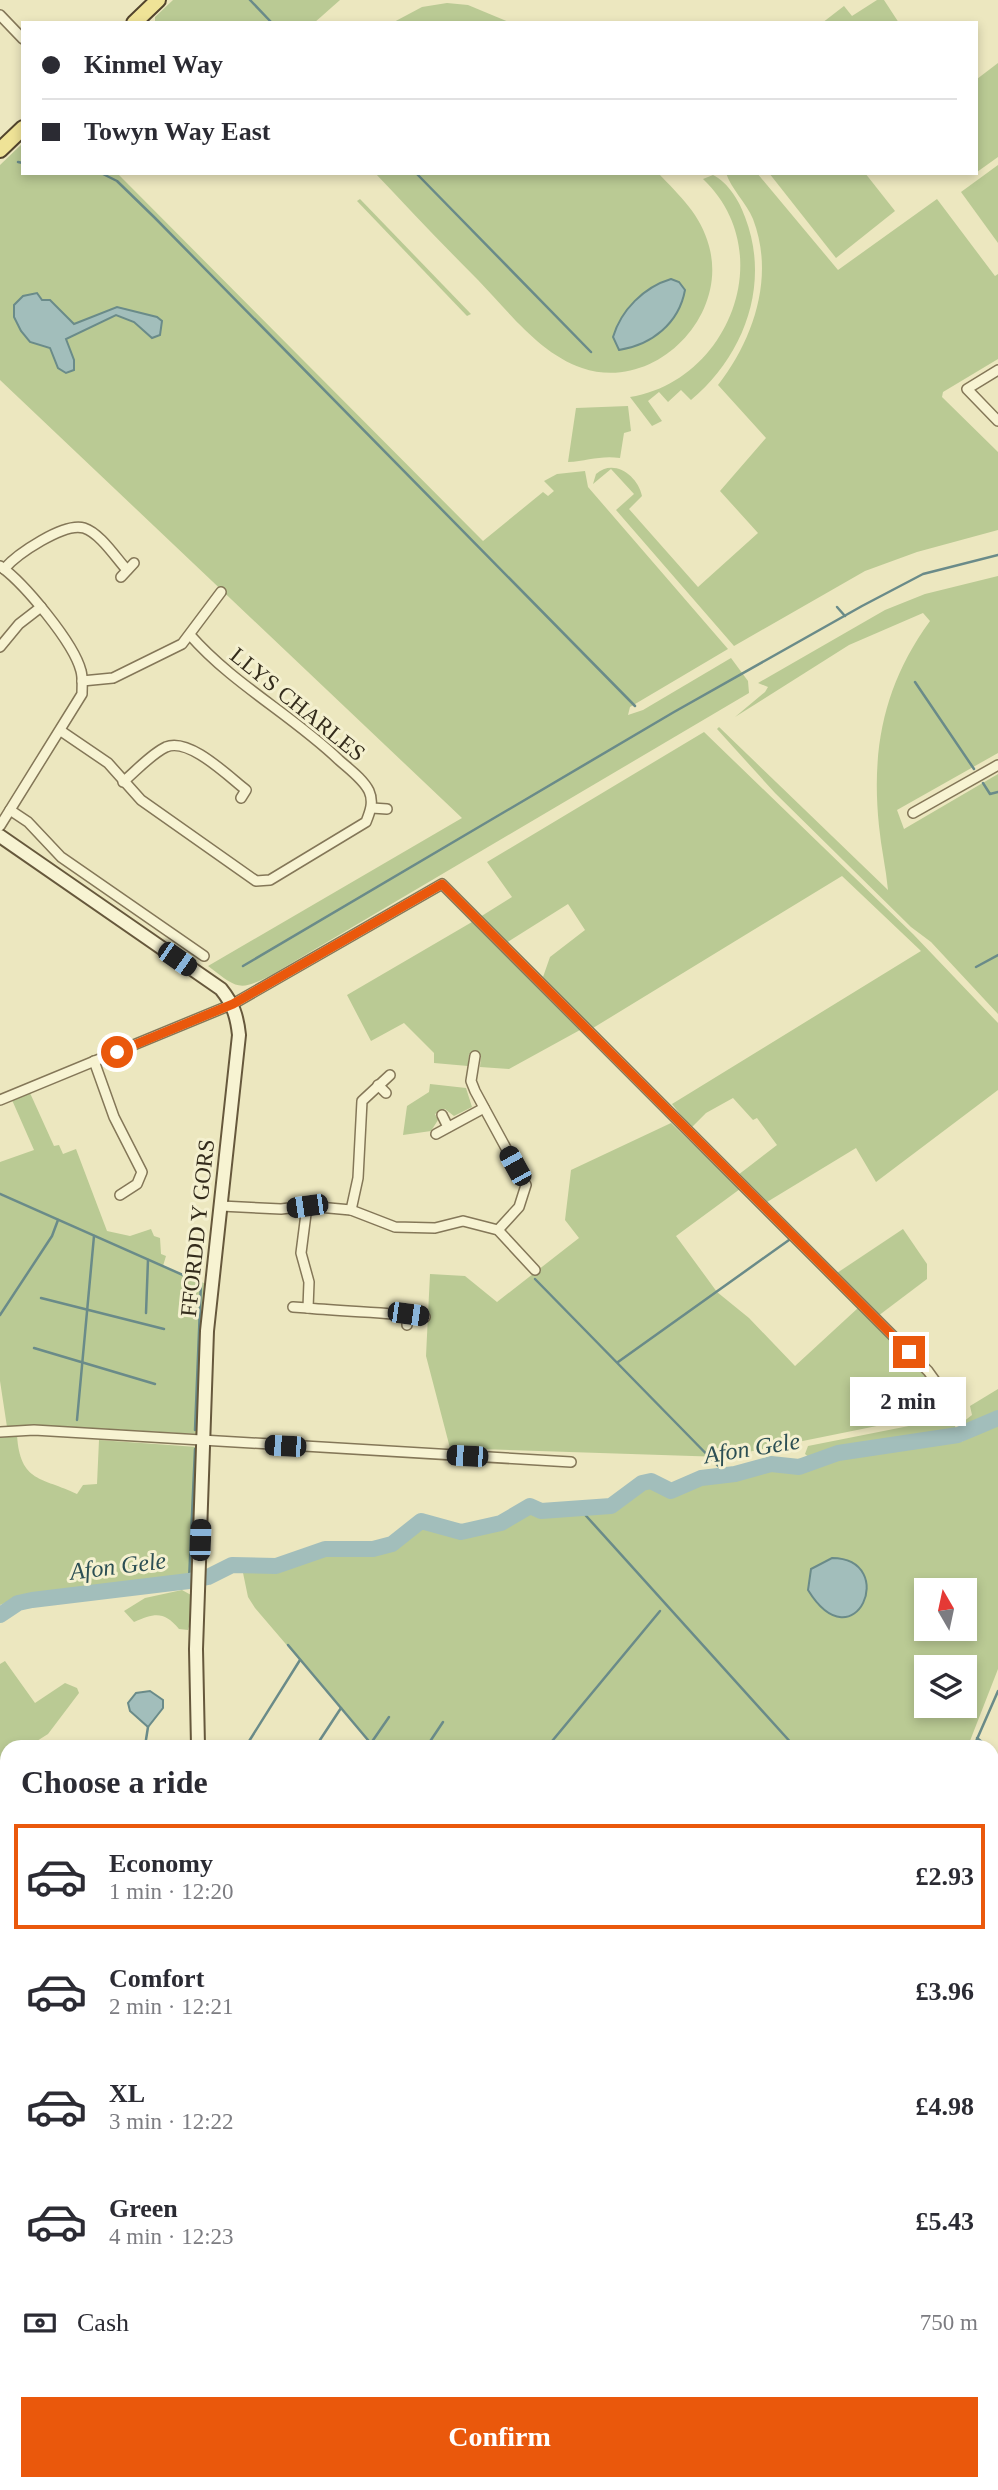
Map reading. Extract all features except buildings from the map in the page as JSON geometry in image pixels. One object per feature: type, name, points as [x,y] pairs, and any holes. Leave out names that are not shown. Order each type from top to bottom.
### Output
[{"type":"main road","points":[[136,21],[158,0]]},
{"type":"main road","points":[[2,145],[21,130]]},
{"type":"street","points":[[0,15],[21,37]]},
{"type":"street","points":[[998,370],[967,389],[998,421]]},
{"type":"street","points":[[0,826],[82,694],[82,681],[74,654],[41,607],[2,567],[18,553],[72,527],[85,528],[127,570]]},
{"type":"street","points":[[82,681],[113,678],[182,644],[221,592]]},
{"type":"street","points":[[0,648],[19,624],[41,607]]},
{"type":"street","name":"LLYS CHARLES","points":[[190,635],[213,662],[327,748],[369,792],[372,808]]},
{"type":"street","points":[[61,731],[108,764],[141,800],[256,881],[270,880],[366,822],[372,808],[387,809]]},
{"type":"street","points":[[123,782],[165,748],[177,744],[192,750],[246,790],[241,798]]},
{"type":"street","points":[[913,813],[998,765]]},
{"type":"street","points":[[10,810],[28,822],[61,857],[204,956]]},
{"type":"street","points":[[0,836],[221,989],[233,1004]]},
{"type":"street","points":[[0,1100],[233,1004],[442,884],[928,1371],[956,1410]]},
{"type":"street","name":"FFORDD Y GORS","points":[[198,1740],[196,1637],[207,1331],[239,1035],[233,1004]]},
{"type":"street","points":[[475,1056],[471,1081],[526,1185],[519,1207],[498,1230]]},
{"type":"street","points":[[94,1061],[114,1117],[142,1172],[137,1184],[120,1195]]},
{"type":"street","points":[[351,1210],[358,1178],[362,1101],[390,1075]]},
{"type":"street","points":[[378,1085],[386,1093]]},
{"type":"street","points":[[436,1133],[484,1108]]},
{"type":"street","points":[[442,1115],[448,1127]]},
{"type":"street","points":[[221,1206],[281,1209],[307,1206],[351,1210],[395,1227],[435,1228],[463,1221],[498,1230],[535,1270]]},
{"type":"street","points":[[307,1206],[300,1253],[309,1282],[308,1308]]},
{"type":"street","points":[[293,1307],[425,1317]]},
{"type":"street","points":[[407,1325],[408,1314]]},
{"type":"street","points":[[0,1432],[34,1430],[571,1462]]},
{"type":"green space","points":[[173,0],[340,0],[316,21],[155,21],[155,17]]},
{"type":"green space","points":[[877,0],[884,0],[898,21],[825,21],[844,6],[852,16]]},
{"type":"green space","points":[[447,3],[468,5],[506,21],[396,21],[422,7]]},
{"type":"green space","points":[[998,63],[998,157],[978,171],[978,78]]},
{"type":"green space","points":[[21,145],[21,175],[119,175],[483,541],[543,492],[548,496],[554,491],[544,481],[557,474],[585,471],[588,487],[728,649],[630,707],[628,715],[643,710],[731,658],[748,681],[749,693],[273,974],[253,984],[239,985],[218,974],[208,966],[462,818],[0,380],[0,165]]},
{"type":"green space","points":[[998,165],[998,243],[961,192]]},
{"type":"green space","points":[[377,175],[660,175],[689,206],[701,225],[709,246],[712,273],[708,299],[697,322],[680,343],[659,359],[635,369],[609,373],[582,368],[552,352],[526,330]]},
{"type":"green space","points":[[713,175],[724,182],[737,199],[752,242],[755,268],[748,317],[725,362],[710,382],[691,400],[681,390],[668,402],[659,392],[648,401],[662,421],[652,426],[630,397],[665,386],[694,366],[717,340],[733,309],[740,276],[738,242],[726,209],[703,179]]},
{"type":"green space","points":[[727,175],[759,175],[838,270],[937,199],[995,276],[998,274],[998,359],[943,392],[942,397],[998,452],[998,530],[917,552],[865,571],[734,646],[616,510],[634,494],[611,469],[593,484],[596,474],[610,468],[630,476],[642,496],[629,509],[698,587],[758,533],[720,491],[766,438],[718,385],[742,348],[751,327],[761,284],[762,263],[753,219]]},
{"type":"green space","points":[[771,175],[867,175],[895,211],[836,258]]},
{"type":"green space","points":[[360,199],[471,314],[467,316],[357,201]]},
{"type":"green space","points":[[628,406],[631,431],[624,433],[620,458],[568,462],[576,408]]},
{"type":"green space","points":[[998,576],[998,753],[897,810],[904,829],[998,774],[998,1014],[931,942],[911,927],[775,793],[717,729],[719,727],[888,890],[877,798],[879,744],[892,693],[914,645],[930,621],[923,613],[849,645],[735,717],[765,692],[768,687],[758,683],[885,610],[925,594]]},
{"type":"green space","points":[[704,732],[913,934],[998,1023],[998,1090],[876,1182],[856,1148],[767,1202],[738,1175],[777,1145],[757,1118],[753,1120],[733,1098],[706,1113],[691,1128],[672,1104],[921,951],[842,876],[593,1028],[543,977],[550,957],[585,930],[568,904],[506,943],[480,917],[512,897],[487,862]]},
{"type":"green space","points":[[472,922],[580,1030],[509,1069],[480,1067],[481,1055],[469,1054],[468,1066],[434,1063],[434,1053],[404,1023],[371,1041],[347,995]]},
{"type":"green space","points":[[430,1084],[466,1088],[472,1107],[454,1116],[445,1109],[435,1114],[438,1120],[431,1131],[403,1135],[407,1106],[429,1092]]},
{"type":"green space","points":[[30,1093],[54,1146],[59,1145],[63,1154],[76,1149],[107,1231],[130,1236],[151,1229],[154,1236],[160,1238],[161,1254],[166,1256],[163,1266],[206,1284],[197,1434],[55,1426],[7,1427],[0,1381],[0,1195],[10,1199],[0,1194],[0,1162],[34,1150],[12,1100]]},
{"type":"green space","points":[[671,1123],[740,1189],[676,1236],[717,1292],[749,1318],[795,1366],[858,1308],[923,1370],[941,1397],[942,1409],[936,1414],[723,1457],[450,1448],[426,1356],[430,1274],[465,1276],[497,1302],[579,1238],[565,1220],[571,1170]]},
{"type":"green space","points":[[903,1229],[927,1264],[927,1279],[878,1316],[837,1273]]},
{"type":"green space","points":[[998,1389],[998,1415],[965,1428],[963,1422],[972,1415],[970,1406]]},
{"type":"green space","points":[[939,1420],[955,1426],[956,1430],[832,1450],[810,1458],[805,1454],[808,1446]]},
{"type":"green space","points":[[998,1422],[998,1669],[970,1740],[368,1740],[248,1597],[242,1568],[280,1568],[325,1552],[370,1552],[393,1548],[422,1526],[434,1526],[459,1537],[469,1536],[502,1527],[528,1512],[604,1509],[624,1502],[643,1486],[669,1494],[699,1482],[770,1467],[800,1470],[837,1456],[933,1442],[961,1442]]},
{"type":"green space","points":[[17,1435],[19,1451],[28,1470],[43,1481],[77,1494],[83,1485],[97,1484],[99,1440],[197,1447],[192,1577],[14,1599],[0,1605],[0,1437]]},
{"type":"green space","points":[[182,1590],[191,1595],[188,1630],[179,1629],[169,1619],[159,1615],[134,1622],[124,1611],[145,1598]]},
{"type":"green space","points":[[5,1661],[35,1703],[65,1683],[77,1688],[79,1693],[48,1734],[38,1740],[0,1740],[0,1664]]},
{"type":"water","points":[[671,279],[679,282],[685,290],[677,313],[653,338],[619,350],[613,337],[628,309],[643,294]]},
{"type":"water","points":[[37,293],[42,300],[50,300],[74,324],[117,307],[157,317],[162,321],[160,335],[152,338],[134,322],[116,315],[66,339],[74,360],[74,370],[66,373],[58,368],[50,348],[30,342],[14,317],[14,305],[23,296]]},
{"type":"water","points":[[832,1558],[852,1563],[864,1574],[867,1589],[863,1603],[854,1614],[841,1617],[825,1610],[808,1590],[811,1569]]},
{"type":"water","points":[[150,1691],[163,1700],[163,1708],[148,1727],[130,1711],[128,1703],[136,1693]]},
{"type":"waterway","points":[[250,0],[270,21]]},
{"type":"waterway","points":[[105,175],[117,181],[155,218],[635,706]]},
{"type":"waterway","points":[[418,175],[591,352]]},
{"type":"waterway","points":[[243,966],[674,712],[862,606],[923,574],[998,555]]},
{"type":"waterway","points":[[837,607],[845,616]]},
{"type":"waterway","points":[[915,682],[974,769]]},
{"type":"waterway","points":[[983,783],[990,794],[998,792]]},
{"type":"waterway","points":[[976,967],[998,955]]},
{"type":"waterway","points":[[0,1194],[201,1283],[195,1430]]},
{"type":"waterway","points":[[0,1315],[52,1236],[58,1220]]},
{"type":"waterway","points":[[77,1420],[94,1236]]},
{"type":"waterway","points":[[618,1362],[789,1240]]},
{"type":"waterway","points":[[146,1313],[148,1260]]},
{"type":"waterway","points":[[535,1279],[727,1475]]},
{"type":"waterway","points":[[41,1298],[164,1329]]},
{"type":"waterway","points":[[34,1348],[155,1384]]},
{"type":"waterway","name":"Afon Gele","points":[[0,1615],[18,1603],[32,1600],[189,1581],[208,1577],[232,1565],[276,1566],[325,1549],[373,1549],[392,1544],[421,1521],[461,1532],[501,1523],[530,1506],[541,1511],[611,1506],[642,1483],[651,1481],[671,1491],[701,1478],[735,1474],[771,1464],[799,1467],[838,1453],[958,1435],[998,1418]]},
{"type":"waterway","points":[[189,1581],[195,1449]]},
{"type":"waterway","points":[[579,1508],[789,1740]]},
{"type":"waterway","points":[[553,1740],[660,1611]]},
{"type":"waterway","points":[[288,1645],[368,1740]]},
{"type":"waterway","points":[[250,1740],[300,1660]]},
{"type":"waterway","points":[[977,1740],[998,1691]]},
{"type":"waterway","points":[[320,1740],[341,1708]]},
{"type":"waterway","points":[[373,1740],[389,1717]]},
{"type":"waterway","points":[[431,1740],[443,1722]]},
{"type":"waterway","points":[[146,1740],[148,1727]]},
{"type":"route","points":[[117,1052],[233,1004],[442,884],[909,1352]]}]
